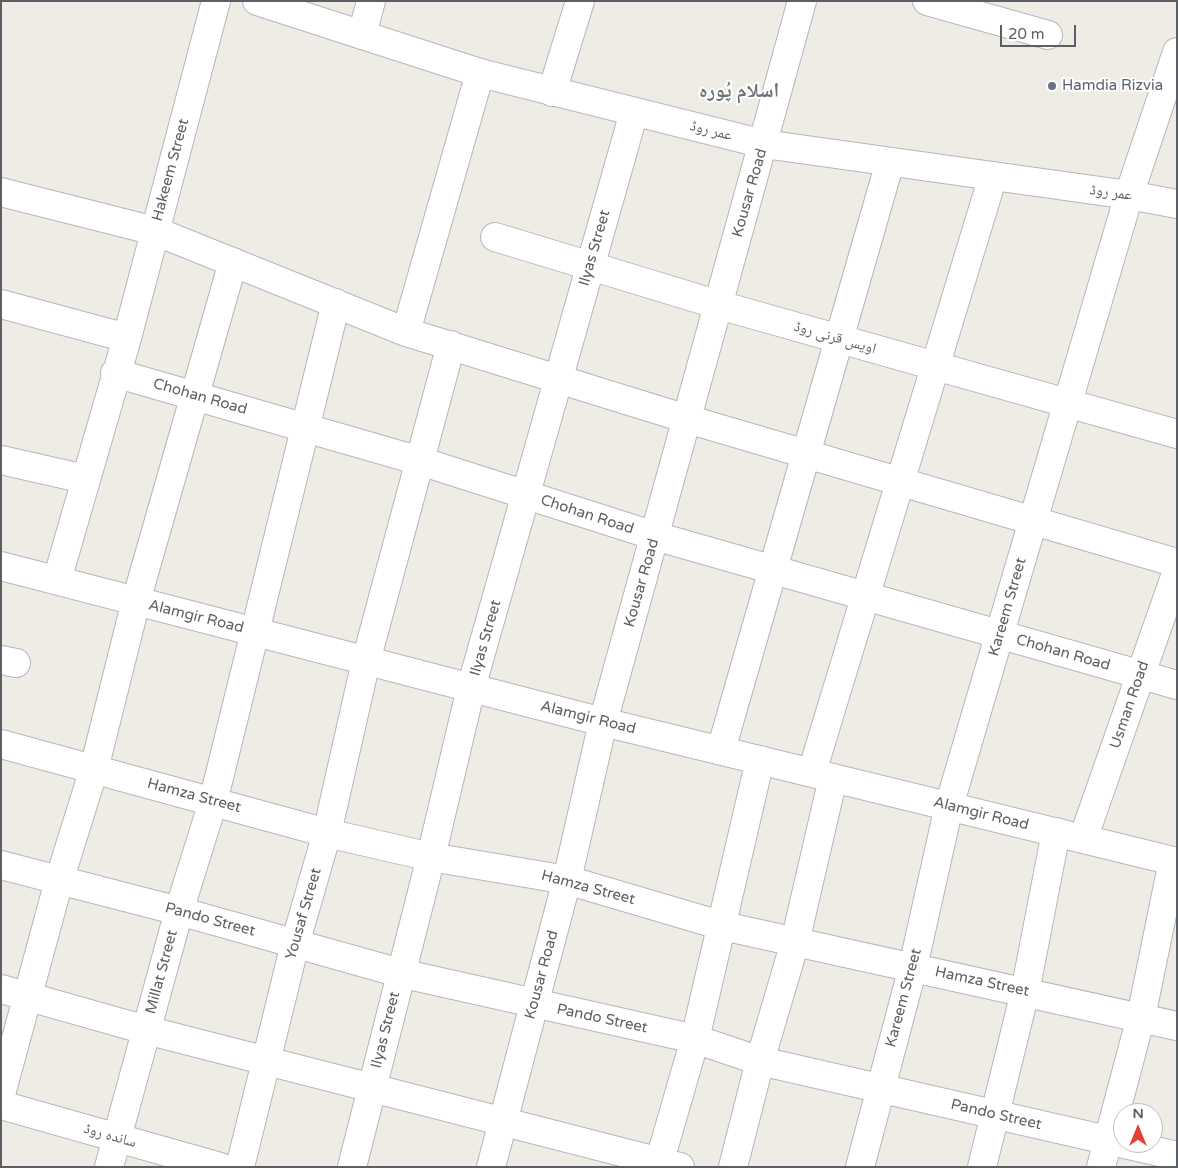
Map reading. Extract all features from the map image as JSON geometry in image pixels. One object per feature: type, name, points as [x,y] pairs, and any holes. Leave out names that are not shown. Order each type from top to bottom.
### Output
[{"type":"street","name":"Hakeem Street","points":[[115,373],[216,1]]},
{"type":"street","name":"عمر روڈ","points":[[257,1],[480,73],[764,144],[1129,195],[1177,204]]},
{"type":"street","points":[[362,35],[371,1]]},
{"type":"street","points":[[552,92],[580,1]]},
{"type":"street","name":"Kousar Road","points":[[491,1167],[567,880],[603,722],[802,1]]},
{"type":"street","points":[[927,1],[1048,35]]},
{"type":"street","name":"Kareem Street","points":[[860,1167],[879,1088],[913,967],[949,806],[1129,195],[1172,81],[1177,52]]},
{"type":"street","points":[[406,332],[480,73]]},
{"type":"street","name":"Ilyas Street","points":[[352,1167],[431,857],[471,688],[634,112]]},
{"type":"street","points":[[721,750],[890,162]]},
{"type":"street","points":[[734,1167],[760,1061],[795,942],[822,775],[865,596],[993,176]]},
{"type":"street","points":[[1,192],[155,231],[406,332],[687,419],[1177,563]]},
{"type":"street","name":"اویس قرنی روڈ","points":[[495,237],[719,305],[1177,434]]},
{"type":"street","points":[[1,1094],[59,881],[94,769],[136,601],[233,262]]},
{"type":"street","name":"Millat Street","points":[[109,1167],[179,911],[214,802],[336,303]]},
{"type":"street","points":[[1,304],[126,338]]},
{"type":"street","name":"Yousaf Street","points":[[240,1167],[295,944],[328,833],[366,661],[451,346]]},
{"type":"street","points":[[56,580],[115,373]]},
{"type":"street","name":"Chohan Road","points":[[115,373],[420,461],[655,536],[1177,685]]},
{"type":"street","points":[[1,460],[85,480]]},
{"type":"street","name":"Alamgir Road","points":[[1,566],[603,722],[1175,861]]},
{"type":"street","name":"Usman Road","points":[[1083,839],[1177,570]]},
{"type":"street","name":"Hamza Street","points":[[1,744],[328,833],[431,857],[567,880],[723,926],[1177,1026]]},
{"type":"street","points":[[1,989],[146,1030],[266,1059],[666,1165],[760,760]]},
{"type":"street","points":[[982,1167],[1025,992],[1056,832]]},
{"type":"street","points":[[1100,1167],[1141,1017],[1175,861]]},
{"type":"street","name":"Pando Street","points":[[1,866],[179,911],[400,973],[696,1040],[760,1061],[1177,1156]]},
{"type":"street","name":"ساندہ روڈ","points":[[1,1105],[220,1167]]},
{"type":"place","name":"Hamdia Rizvia","points":[[1052,86]]},
{"type":"district","name":"اسلام پُورہ","points":[[739,92]]}]
